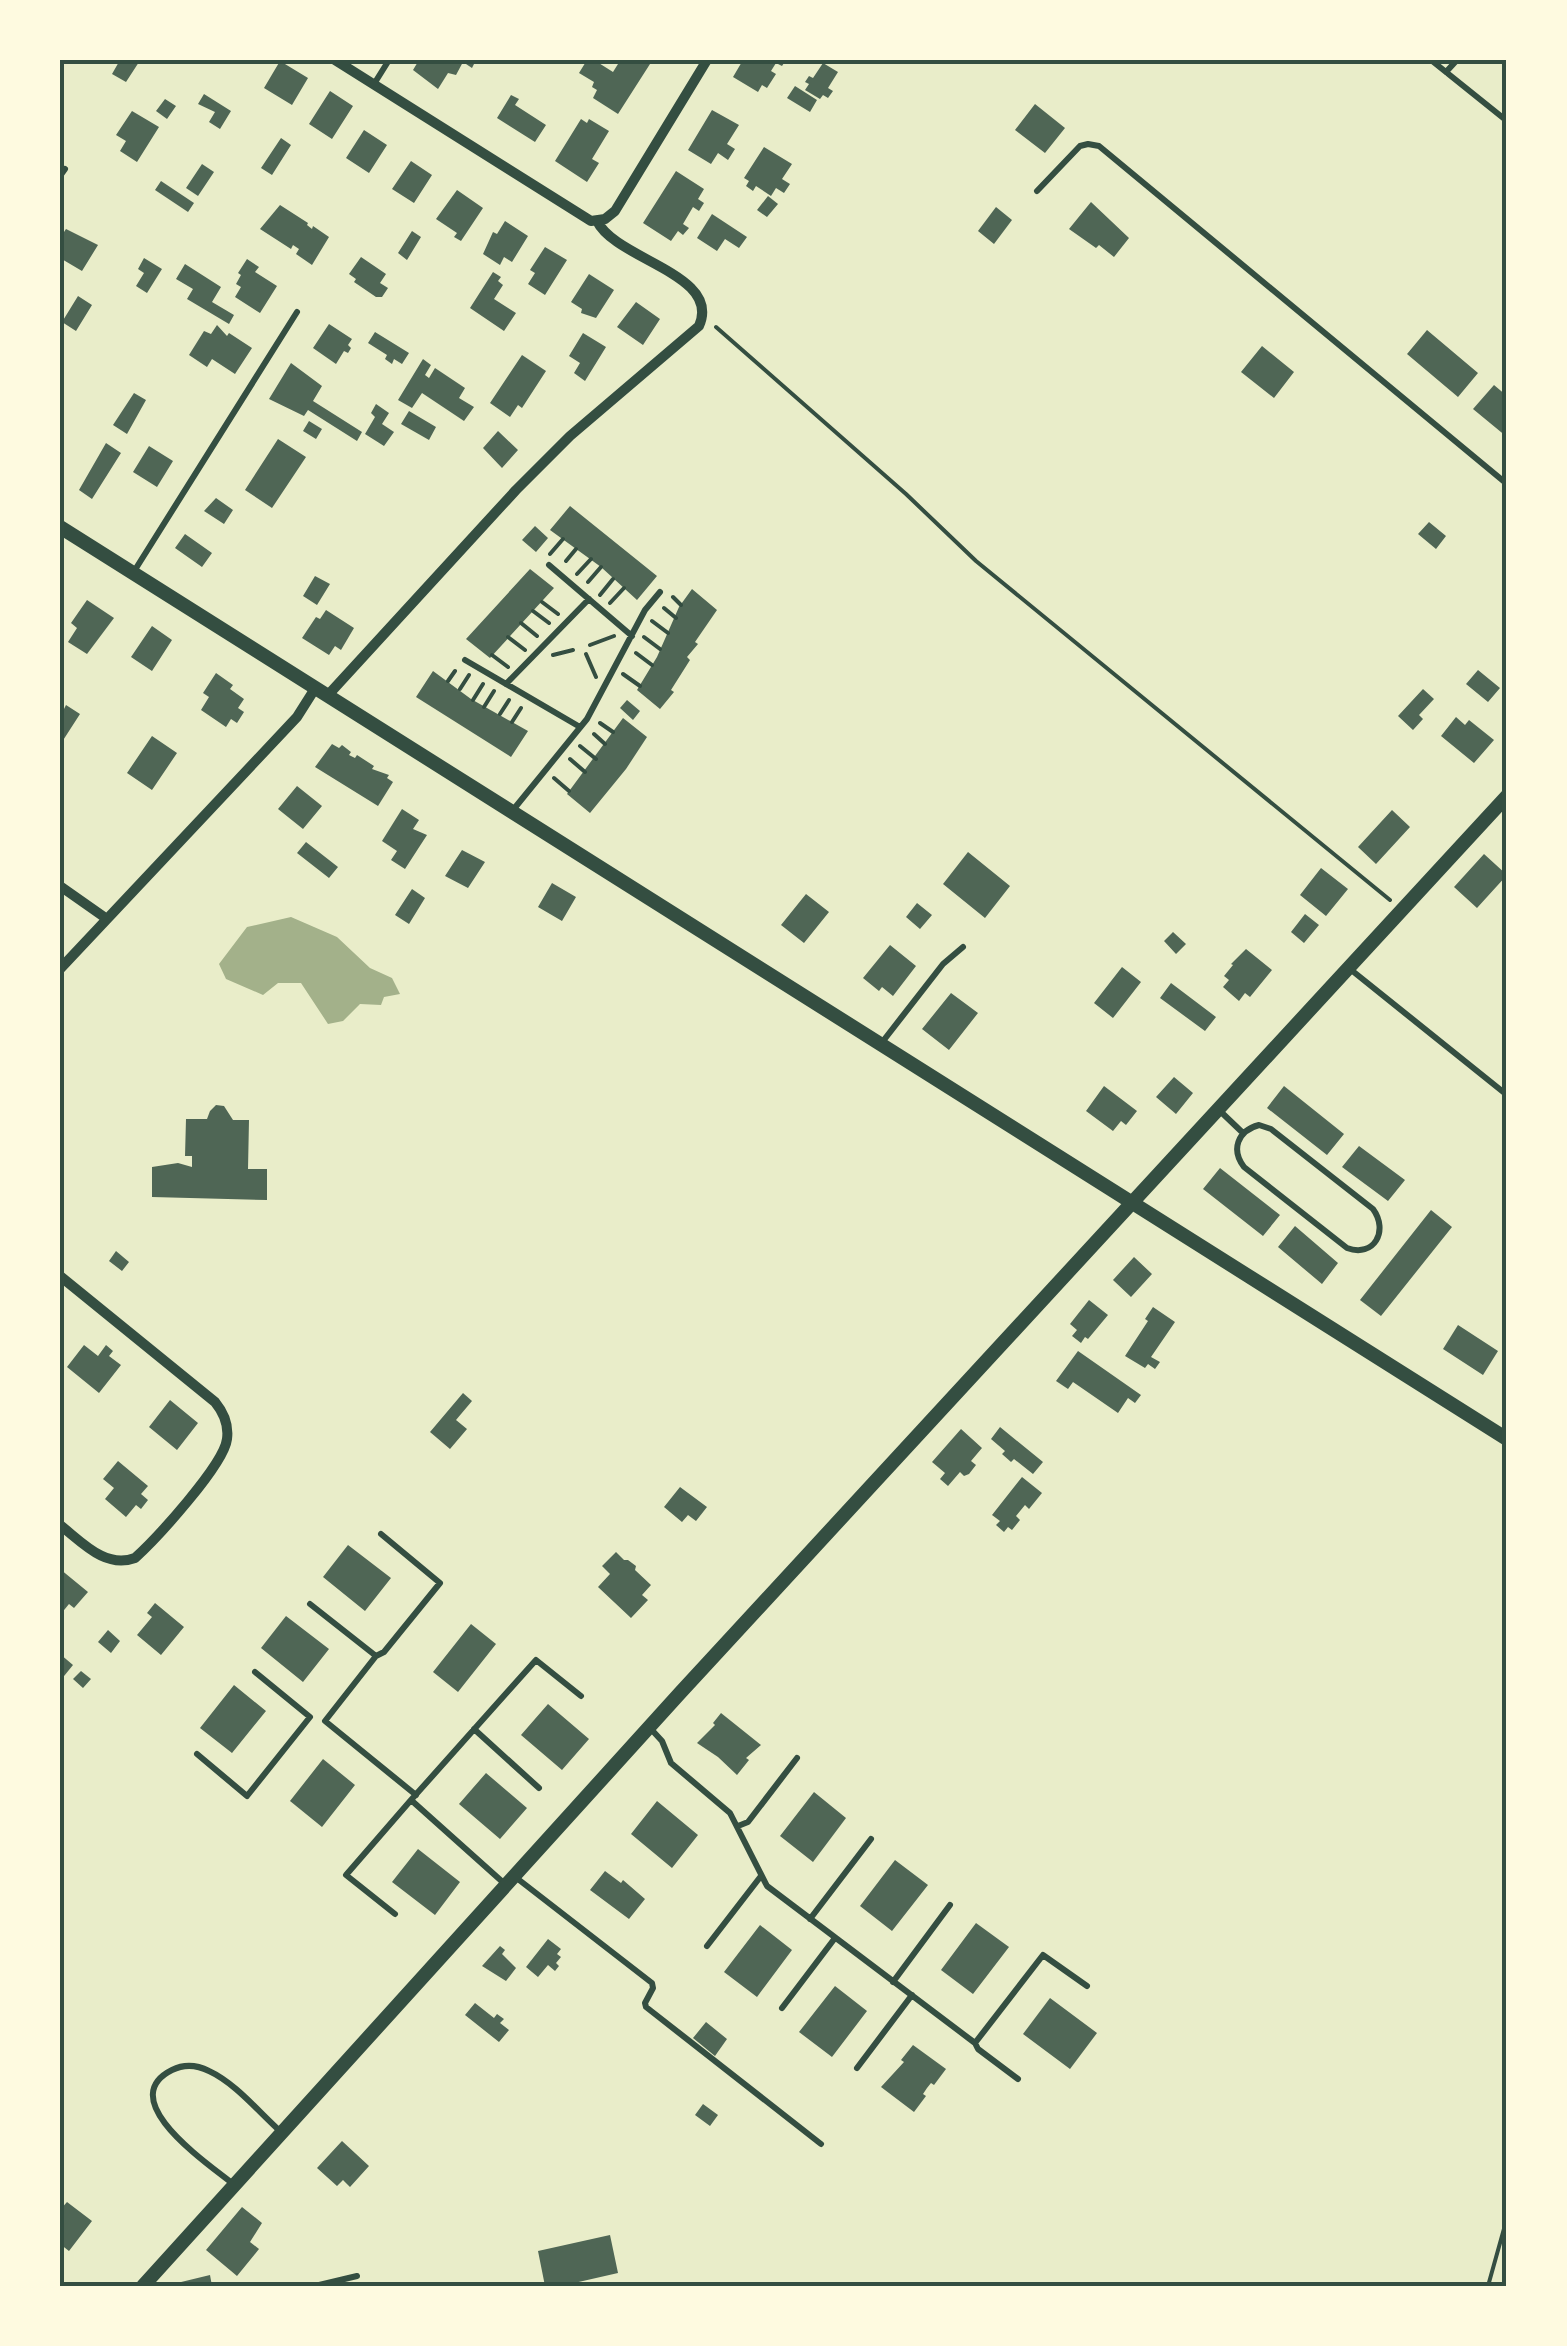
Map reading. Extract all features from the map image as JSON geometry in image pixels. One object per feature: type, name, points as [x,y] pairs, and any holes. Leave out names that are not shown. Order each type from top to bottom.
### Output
[{"type":"street","points":[[335,60],[584,218],[597,221],[614,211],[707,60]]},
{"type":"street","points":[[60,968],[516,490],[570,436],[695,331],[704,311],[693,289],[606,235],[597,221]]},
{"type":"street","points":[[60,527],[1507,1439]]},
{"type":"street","points":[[143,2286],[650,1727],[1507,796]]},
{"type":"street","points":[[60,886],[107,919]]},
{"type":"street","points":[[60,1276],[215,1402],[224,1414],[228,1430],[220,1458],[135,1558],[120,1561],[102,1557],[60,1525]]},
{"type":"lane","points":[[374,85],[390,60]]},
{"type":"lane","points":[[1431,60],[1507,121]]},
{"type":"lane","points":[[1446,72],[1457,60]]},
{"type":"lane","points":[[1038,192],[1080,146],[1099,146],[1507,484]]},
{"type":"lane","points":[[134,573],[297,312]]},
{"type":"lane","points":[[549,565],[629,633]]},
{"type":"lane","points":[[512,811],[581,728],[598,702],[629,633],[660,592]]},
{"type":"lane","points":[[506,684],[589,598]]},
{"type":"lane","points":[[465,660],[581,728]]},
{"type":"lane","points":[[880,1045],[944,964],[963,948]]},
{"type":"lane","points":[[1349,968],[1507,1095]]},
{"type":"lane","points":[[1219,1110],[1243,1132]]},
{"type":"lane","points":[[1259,1126],[1271,1128],[1374,1209],[1381,1223],[1377,1242],[1366,1250],[1347,1248],[1244,1168],[1237,1154],[1243,1132],[1259,1126]]},
{"type":"lane","points":[[325,1721],[440,1583],[381,1534]]},
{"type":"lane","points":[[310,1604],[376,1656]]},
{"type":"lane","points":[[396,1914],[346,1876],[536,1660],[581,1696]]},
{"type":"lane","points":[[196,1754],[247,1796],[310,1717],[255,1672]]},
{"type":"lane","points":[[306,1722],[325,1721],[510,1880],[652,1982],[646,2007],[821,2144]]},
{"type":"lane","points":[[650,1727],[662,1740],[671,1763],[724,1806],[767,1886],[1018,2079]]},
{"type":"lane","points":[[474,1729],[539,1788]]},
{"type":"lane","points":[[738,1826],[748,1822],[797,1758]]},
{"type":"lane","points":[[810,1919],[870,1840]]},
{"type":"lane","points":[[706,1946],[761,1876]]},
{"type":"lane","points":[[894,1982],[950,1905]]},
{"type":"lane","points":[[782,2008],[835,1938]]},
{"type":"lane","points":[[975,2043],[1043,1956],[1086,1986]]},
{"type":"lane","points":[[858,2068],[912,1996]]},
{"type":"lane","points":[[233,2184],[167,2130],[155,2103],[154,2090],[159,2080],[180,2067],[208,2070],[280,2132]]},
{"type":"lane","points":[[315,2286],[357,2276]]},
{"type":"path","points":[[704,311],[725,337],[906,494],[976,561],[1403,910]]},
{"type":"path","points":[[563,565],[576,550]]},
{"type":"path","points":[[576,576],[590,558]]},
{"type":"path","points":[[586,584],[601,566]]},
{"type":"path","points":[[600,595],[613,580]]},
{"type":"path","points":[[610,604],[624,588]]},
{"type":"path","points":[[542,602],[558,614]]},
{"type":"path","points":[[660,605],[676,618]]},
{"type":"path","points":[[533,611],[550,624]]},
{"type":"path","points":[[651,620],[668,633]]},
{"type":"path","points":[[521,624],[537,637]]},
{"type":"path","points":[[590,645],[629,633]]},
{"type":"path","points":[[643,636],[660,650]]},
{"type":"path","points":[[508,637],[525,650]]},
{"type":"path","points":[[635,652],[652,666]]},
{"type":"path","points":[[492,655],[508,667]]},
{"type":"path","points":[[460,689],[471,671]]},
{"type":"path","points":[[623,674],[640,686]]},
{"type":"path","points":[[473,700],[485,680]]},
{"type":"path","points":[[484,707],[497,687]]},
{"type":"path","points":[[500,714],[511,696]]},
{"type":"path","points":[[512,722],[524,704]]},
{"type":"path","points":[[599,722],[612,732]]},
{"type":"path","points":[[592,732],[605,744]]},
{"type":"path","points":[[580,746],[596,758]]},
{"type":"path","points":[[570,759],[585,772]]},
{"type":"path","points":[[554,778],[569,791]]},
{"type":"path","points":[[1488,2286],[1507,2218]]},
{"type":"shaded area","points":[[291,917],[337,937],[370,968],[392,978],[400,994],[384,997],[381,1005],[360,1004],[343,1021],[328,1024],[301,983],[278,983],[263,995],[226,979],[219,964],[247,927]]},
{"type":"building","points":[[120,60],[139,62],[126,82],[112,74]]},
{"type":"building","points":[[419,60],[476,60],[472,68],[463,62],[456,75],[448,73],[438,89],[413,70]]},
{"type":"building","points":[[587,60],[613,72],[618,64],[612,60],[644,60],[650,64],[618,114],[593,98],[597,90],[592,87],[594,82],[579,73]]},
{"type":"building","points":[[743,60],[786,60],[782,66],[776,63],[771,71],[776,74],[767,88],[762,85],[758,92],[733,77]]},
{"type":"building","points":[[280,61],[308,78],[292,105],[264,88]]},
{"type":"building","points":[[823,63],[838,72],[828,88],[833,91],[828,98],[823,95],[820,99],[805,90],[809,84],[805,82],[809,76],[813,78]]},
{"type":"building","points":[[795,86],[817,100],[810,112],[787,98]]},
{"type":"building","points":[[330,91],[353,106],[332,139],[309,124]]},
{"type":"building","points":[[204,94],[231,111],[220,129],[209,122],[215,112],[198,104]]},
{"type":"building","points":[[511,95],[519,99],[515,105],[546,125],[535,142],[497,118]]},
{"type":"building","points":[[165,99],[176,106],[167,119],[156,111]]},
{"type":"building","points":[[1035,104],[1065,128],[1045,153],[1015,130]]},
{"type":"building","points":[[712,110],[739,125],[727,144],[735,149],[728,160],[718,153],[711,164],[688,150]]},
{"type":"building","points":[[132,111],[159,127],[137,162],[120,151],[126,141],[116,135]]},
{"type":"building","points":[[581,119],[587,123],[589,119],[609,131],[592,159],[599,163],[587,182],[555,161]]},
{"type":"building","points":[[364,130],[387,145],[369,173],[346,158]]},
{"type":"building","points":[[281,138],[291,145],[272,175],[261,168]]},
{"type":"building","points":[[764,147],[792,164],[782,179],[790,184],[784,193],[776,188],[771,196],[756,186],[753,191],[746,186],[749,181],[744,178]]},
{"type":"building","points":[[411,161],[432,175],[414,203],[392,189]]},
{"type":"building","points":[[202,164],[214,172],[198,196],[186,188]]},
{"type":"building","points":[[676,171],[704,189],[698,199],[704,203],[699,211],[693,207],[683,224],[689,228],[683,235],[678,231],[671,241],[643,223]]},
{"type":"building","points":[[161,181],[194,203],[188,212],[155,190]]},
{"type":"building","points":[[457,190],[483,208],[461,241],[454,237],[457,233],[436,219]]},
{"type":"building","points":[[768,196],[778,204],[767,217],[757,210]]},
{"type":"building","points":[[1091,202],[1129,238],[1114,257],[1069,229]]},
{"type":"building","points":[[280,205],[329,237],[312,265],[296,254],[299,249],[293,245],[291,249],[260,229]]},
{"type":"building","points":[[996,207],[1012,220],[994,244],[978,231]]},
{"type":"building","points":[[712,214],[747,237],[739,248],[725,239],[717,251],[697,238]]},
{"type":"building","points":[[505,221],[528,236],[512,262],[504,257],[500,265],[483,254],[493,232],[497,234]]},
{"type":"building","points":[[66,229],[98,245],[82,271],[60,258],[60,238]]},
{"type":"building","points":[[412,231],[421,237],[407,260],[398,253]]},
{"type":"building","points":[[545,247],[567,260],[545,295],[528,284],[535,273],[530,270]]},
{"type":"building","points":[[361,257],[386,274],[380,283],[388,288],[382,297],[354,282],[356,279],[349,274]]},
{"type":"building","points":[[144,258],[162,269],[147,293],[136,286],[144,273],[138,269]]},
{"type":"building","points":[[247,259],[259,267],[255,272],[277,286],[260,313],[235,297],[241,287],[236,284],[241,275],[238,273]]},
{"type":"building","points":[[185,264],[221,287],[212,302],[234,315],[229,324],[187,299],[193,289],[176,279]]},
{"type":"building","points":[[493,272],[501,277],[498,281],[503,285],[494,299],[516,313],[504,331],[470,308]]},
{"type":"building","points":[[589,274],[614,290],[596,318],[581,313],[582,309],[571,302]]},
{"type":"building","points":[[78,296],[92,305],[76,331],[62,322]]},
{"type":"building","points":[[636,302],[660,319],[643,345],[617,327]]},
{"type":"building","points":[[329,324],[352,339],[348,353],[344,351],[336,364],[313,348]]},
{"type":"building","points":[[217,325],[227,336],[229,333],[252,348],[235,374],[212,359],[207,367],[189,355],[204,331],[211,334]]},
{"type":"building","points":[[1427,330],[1478,373],[1458,397],[1407,354]]},
{"type":"building","points":[[375,332],[409,353],[402,364],[394,359],[392,364],[385,359],[387,355],[368,343]]},
{"type":"building","points":[[583,333],[606,347],[585,381],[574,373],[580,363],[569,356]]},
{"type":"building","points":[[1262,346],[1294,372],[1274,398],[1241,372]]},
{"type":"building","points":[[522,355],[546,371],[522,408],[518,405],[510,417],[490,403]]},
{"type":"building","points":[[423,359],[431,365],[425,375],[429,378],[435,368],[465,388],[459,398],[474,407],[464,421],[422,393],[412,408],[398,400]]},
{"type":"building","points":[[291,363],[322,386],[313,401],[362,432],[357,441],[308,410],[304,416],[269,399]]},
{"type":"building","points":[[1494,385],[1507,396],[1507,437],[1473,409]]},
{"type":"building","points":[[134,393],[146,400],[127,434],[113,425]]},
{"type":"building","points":[[376,404],[389,413],[382,424],[394,432],[384,446],[365,434],[375,417],[371,413]]},
{"type":"building","points":[[409,411],[436,427],[429,440],[401,424]]},
{"type":"building","points":[[309,421],[322,429],[316,439],[303,431]]},
{"type":"building","points":[[498,431],[518,450],[502,468],[483,448]]},
{"type":"building","points":[[278,439],[306,457],[272,508],[245,490]]},
{"type":"building","points":[[106,443],[121,453],[92,499],[79,490]]},
{"type":"building","points":[[149,446],[173,461],[157,487],[133,472]]},
{"type":"building","points":[[216,498],[233,510],[224,524],[204,511]]},
{"type":"building","points":[[570,506],[657,576],[637,600],[601,567],[550,530]]},
{"type":"building","points":[[1429,522],[1446,536],[1436,549],[1418,534]]},
{"type":"building","points":[[535,526],[548,538],[536,552],[522,540]]},
{"type":"building","points":[[185,534],[212,553],[202,567],[175,548]]},
{"type":"building","points":[[530,569],[554,588],[490,658],[466,639]]},
{"type":"building","points":[[315,576],[330,584],[317,605],[303,596]]},
{"type":"building","points":[[692,589],[717,610],[687,657],[690,660],[671,690],[674,692],[660,709],[637,690]]},
{"type":"building","points":[[87,600],[114,618],[87,654],[68,642],[77,628],[71,623]]},
{"type":"building","points":[[326,610],[354,628],[341,650],[335,646],[329,655],[302,638],[316,617],[320,619]]},
{"type":"building","points":[[152,626],[172,640],[152,671],[131,657]]},
{"type":"building","points":[[1478,670],[1500,688],[1488,702],[1466,684]]},
{"type":"building","points":[[433,671],[471,699],[528,731],[511,757],[416,697]]},
{"type":"building","points":[[216,673],[244,699],[238,708],[244,712],[237,723],[231,719],[226,727],[201,710],[209,697],[203,693]]},
{"type":"building","points":[[1423,689],[1434,699],[1419,715],[1423,719],[1413,730],[1398,716]]},
{"type":"building","points":[[627,700],[640,711],[633,720],[620,708]]},
{"type":"building","points":[[66,705],[80,714],[60,745],[60,707],[64,709]]},
{"type":"building","points":[[1456,717],[1465,725],[1469,720],[1494,740],[1474,763],[1441,736]]},
{"type":"building","points":[[623,718],[647,737],[590,813],[567,794]]},
{"type":"building","points":[[152,736],[177,753],[152,790],[127,773]]},
{"type":"building","points":[[332,744],[339,748],[342,745],[351,752],[349,755],[357,755],[374,766],[372,769],[389,775],[387,778],[393,782],[378,806],[315,767]]},
{"type":"building","points":[[297,786],[322,806],[303,829],[278,809]]},
{"type":"building","points":[[402,809],[419,820],[413,829],[427,835],[405,869],[391,860],[397,851],[382,841]]},
{"type":"building","points":[[1392,810],[1410,827],[1376,864],[1358,847]]},
{"type":"building","points":[[306,842],[338,867],[329,878],[297,853]]},
{"type":"building","points":[[462,850],[485,862],[468,888],[445,876]]},
{"type":"building","points":[[968,852],[1010,886],[985,918],[943,884]]},
{"type":"building","points":[[1484,854],[1507,875],[1477,908],[1454,887]]},
{"type":"building","points":[[1321,868],[1348,889],[1326,916],[1300,895]]},
{"type":"building","points":[[552,883],[576,897],[562,921],[538,907]]},
{"type":"building","points":[[412,889],[425,898],[409,924],[395,915]]},
{"type":"building","points":[[806,894],[829,912],[804,943],[781,925]]},
{"type":"building","points":[[917,903],[932,915],[920,929],[906,917]]},
{"type":"building","points":[[1305,914],[1319,925],[1304,943],[1291,932]]},
{"type":"building","points":[[1173,932],[1186,944],[1176,954],[1164,941]]},
{"type":"building","points":[[890,945],[916,966],[893,996],[863,978]]},
{"type":"building","points":[[1246,949],[1272,970],[1250,997],[1245,993],[1239,1001],[1223,987],[1229,980],[1224,976]]},
{"type":"building","points":[[1122,967],[1141,982],[1113,1018],[1094,1003]]},
{"type":"building","points":[[1171,983],[1216,1017],[1205,1031],[1160,998]]},
{"type":"building","points":[[951,993],[978,1013],[949,1050],[922,1029]]},
{"type":"building","points":[[1174,1077],[1193,1093],[1176,1114],[1156,1097]]},
{"type":"building","points":[[1104,1086],[1137,1111],[1126,1125],[1121,1121],[1113,1131],[1086,1111]]},
{"type":"building","points":[[1284,1086],[1344,1134],[1327,1155],[1267,1108]]},
{"type":"building","points":[[216,1105],[224,1106],[233,1120],[249,1120],[248,1169],[267,1169],[267,1200],[152,1197],[152,1167],[178,1163],[192,1167],[192,1156],[185,1156],[186,1119],[207,1119]]},
{"type":"building","points":[[1359,1146],[1405,1180],[1388,1201],[1342,1167]]},
{"type":"building","points":[[1220,1168],[1280,1215],[1263,1236],[1203,1189]]},
{"type":"building","points":[[1431,1210],[1452,1227],[1381,1316],[1360,1300]]},
{"type":"building","points":[[1295,1226],[1338,1263],[1322,1284],[1278,1247]]},
{"type":"building","points":[[116,1251],[129,1262],[122,1271],[109,1261]]},
{"type":"building","points":[[1134,1257],[1152,1274],[1131,1297],[1113,1280]]},
{"type":"building","points":[[1089,1300],[1108,1315],[1081,1343],[1072,1336],[1077,1330],[1070,1324]]},
{"type":"building","points":[[1153,1307],[1175,1322],[1151,1357],[1160,1362],[1155,1369],[1148,1364],[1145,1368],[1125,1356]]},
{"type":"building","points":[[1458,1325],[1498,1351],[1483,1375],[1443,1349]]},
{"type":"building","points":[[84,1345],[98,1356],[106,1345],[113,1351],[109,1356],[121,1365],[99,1393],[67,1367]]},
{"type":"building","points":[[1078,1351],[1141,1395],[1135,1403],[1128,1398],[1118,1413],[1073,1382],[1068,1389],[1056,1381]]},
{"type":"building","points":[[463,1393],[472,1401],[456,1420],[467,1429],[450,1449],[430,1432]]},
{"type":"building","points":[[170,1400],[198,1423],[177,1450],[149,1427]]},
{"type":"building","points":[[1000,1427],[1043,1462],[1033,1474],[1014,1459],[1011,1462],[991,1439]]},
{"type":"building","points":[[961,1429],[982,1448],[971,1461],[976,1465],[969,1474],[964,1476],[960,1472],[948,1486],[940,1479],[945,1473],[932,1462]]},
{"type":"building","points":[[118,1461],[148,1486],[141,1494],[148,1500],[141,1509],[136,1505],[126,1517],[105,1499],[114,1488],[103,1479]]},
{"type":"building","points":[[1022,1477],[1042,1493],[1029,1509],[1025,1505],[1016,1516],[1020,1520],[1012,1530],[1008,1527],[1004,1532],[996,1525],[1000,1521],[992,1515]]},
{"type":"building","points":[[680,1487],[707,1507],[696,1521],[688,1515],[682,1522],[664,1507]]},
{"type":"building","points":[[348,1545],[391,1578],[365,1611],[323,1577]]},
{"type":"building","points":[[616,1552],[636,1566],[635,1570],[651,1585],[642,1595],[648,1600],[631,1618],[598,1587],[610,1574],[602,1566]]},
{"type":"building","points":[[60,1569],[88,1592],[74,1608],[69,1604],[60,1615]]},
{"type":"building","points":[[155,1603],[184,1627],[161,1655],[137,1635],[152,1617],[147,1613]]},
{"type":"building","points":[[286,1616],[329,1649],[303,1682],[261,1648]]},
{"type":"building","points":[[471,1624],[496,1644],[458,1692],[433,1672]]},
{"type":"building","points":[[108,1630],[120,1641],[111,1653],[98,1642]]},
{"type":"building","points":[[60,1654],[73,1665],[60,1681]]},
{"type":"building","points":[[81,1671],[91,1679],[83,1688],[73,1679]]},
{"type":"building","points":[[234,1685],[266,1711],[232,1753],[200,1728]]},
{"type":"building","points":[[548,1704],[589,1739],[562,1770],[521,1735]]},
{"type":"building","points":[[721,1713],[761,1745],[746,1758],[749,1760],[737,1775],[697,1743]]},
{"type":"building","points":[[323,1759],[355,1785],[322,1827],[290,1801]]},
{"type":"building","points":[[486,1773],[527,1808],[500,1839],[459,1804]]},
{"type":"building","points":[[814,1792],[846,1818],[813,1862],[780,1836]]},
{"type":"building","points":[[657,1801],[698,1835],[672,1868],[631,1834]]},
{"type":"building","points":[[418,1849],[460,1882],[435,1915],[392,1882]]},
{"type":"building","points":[[895,1860],[928,1885],[892,1931],[860,1906]]},
{"type":"building","points":[[605,1871],[645,1899],[629,1919],[590,1890]]},
{"type":"building","points":[[976,1923],[1009,1947],[973,1994],[941,1970]]},
{"type":"building","points":[[760,1925],[792,1950],[757,1997],[724,1972]]},
{"type":"building","points":[[548,1939],[561,1949],[557,1954],[561,1957],[556,1963],[559,1966],[555,1971],[548,1965],[538,1977],[526,1967]]},
{"type":"building","points":[[500,1946],[505,1950],[502,1954],[516,1968],[506,1981],[482,1966]]},
{"type":"building","points":[[835,1986],[867,2011],[832,2057],[799,2032]]},
{"type":"building","points":[[1050,1998],[1097,2033],[1070,2069],[1023,2034]]},
{"type":"building","points":[[475,2003],[494,2018],[497,2014],[504,2019],[500,2023],[509,2030],[499,2042],[465,2015]]},
{"type":"building","points":[[706,2022],[727,2039],[715,2056],[693,2038]]},
{"type":"building","points":[[913,2045],[946,2069],[927,2088],[914,2112],[881,2087],[904,2062],[901,2060]]},
{"type":"building","points":[[703,2104],[718,2115],[710,2126],[695,2115]]},
{"type":"building","points":[[342,2141],[369,2166],[350,2187],[343,2180],[337,2186],[317,2168]]},
{"type":"building","points":[[67,2202],[92,2221],[69,2251],[60,2244],[60,2210]]},
{"type":"building","points":[[242,2207],[262,2223],[250,2242],[259,2249],[237,2276],[206,2250]]},
{"type":"building","points":[[610,2235],[618,2273],[545,2286],[538,2251]]},
{"type":"building","points":[[210,2275],[212,2286],[177,2286],[177,2283]]}]
